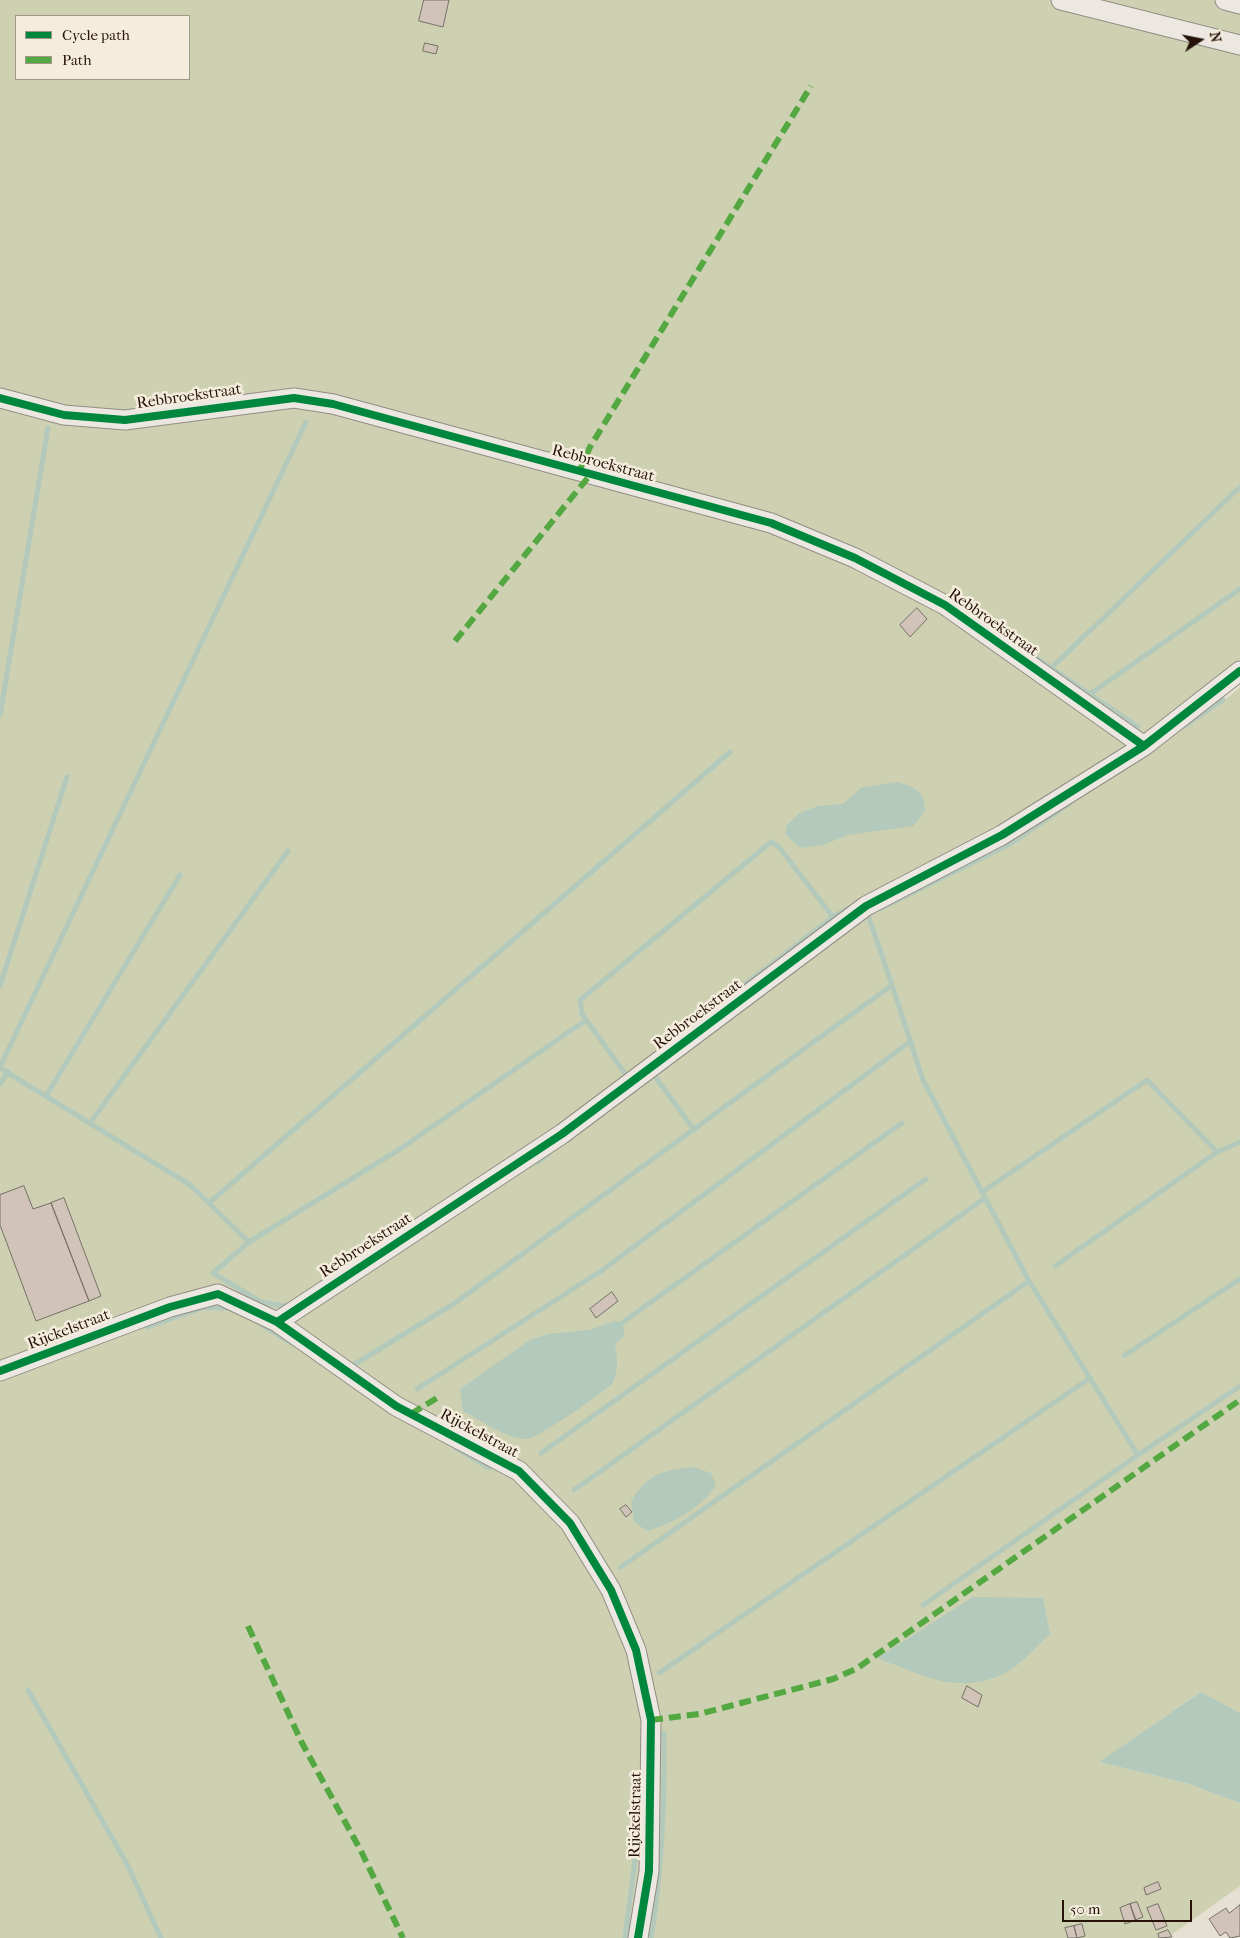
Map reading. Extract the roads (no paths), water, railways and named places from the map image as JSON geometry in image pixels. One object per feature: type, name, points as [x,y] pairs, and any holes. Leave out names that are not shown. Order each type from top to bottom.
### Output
[{"type":"street","points":[[1062,0],[1240,45]]},
{"type":"street","points":[[1225,0],[1240,4]]},
{"type":"street","name":"Rebbroekstraat","points":[[0,398],[64,415],[125,420],[294,398],[333,404],[771,523],[855,558],[945,605],[1144,746]]},
{"type":"street","name":"Rebbroekstraat","points":[[277,1322],[562,1134],[866,906],[1002,835],[1144,746],[1240,672]]},
{"type":"street","name":"Rijckelstraat","points":[[0,1371],[170,1307],[218,1294],[277,1322],[396,1406],[519,1471],[570,1523],[611,1590],[636,1650],[651,1720],[649,1871],[638,1938]]},
{"type":"waterway","points":[[0,1067],[306,422]]},
{"type":"waterway","points":[[0,715],[48,428]]},
{"type":"waterway","points":[[1051,668],[1240,487]]},
{"type":"waterway","points":[[1090,694],[1240,589]]},
{"type":"waterway","points":[[1019,646],[1138,727]]},
{"type":"waterway","points":[[1186,725],[1223,700]]},
{"type":"waterway","points":[[209,1203],[730,752]]},
{"type":"waterway","points":[[0,986],[67,777]]},
{"type":"waterway","points":[[880,909],[1010,844],[1069,804]]},
{"type":"waterway","points":[[626,1075],[582,1014],[580,1000],[771,842],[778,846],[833,917],[667,1044]]},
{"type":"waterway","points":[[90,1123],[288,851]]},
{"type":"waterway","points":[[46,1096],[180,875]]},
{"type":"waterway","points":[[833,917],[849,908]]},
{"type":"waterway","points":[[355,1364],[455,1303],[892,985],[868,915]]},
{"type":"waterway","points":[[892,985],[923,1080],[1029,1281],[1138,1455],[923,1605]]},
{"type":"waterway","points":[[289,1307],[261,1302],[213,1273],[249,1242],[400,1149],[586,1020]]},
{"type":"waterway","points":[[417,1389],[601,1271],[911,1041]]},
{"type":"waterway","points":[[0,1068],[190,1185],[249,1242]]},
{"type":"waterway","points":[[0,1084],[8,1072]]},
{"type":"waterway","points":[[654,1075],[694,1130]]},
{"type":"waterway","points":[[982,1192],[1147,1080],[1217,1152],[1055,1266]]},
{"type":"waterway","points":[[623,1322],[902,1123]]},
{"type":"waterway","points":[[1217,1152],[1240,1142]]},
{"type":"waterway","points":[[538,1162],[548,1154]]},
{"type":"waterway","points":[[541,1453],[926,1179]]},
{"type":"waterway","points":[[574,1490],[985,1198]]},
{"type":"waterway","points":[[1125,1355],[1240,1279]]},
{"type":"waterway","points":[[621,1567],[1029,1281]]},
{"type":"waterway","points":[[147,1327],[202,1308],[228,1308]]},
{"type":"waterway","points":[[262,1325],[291,1343]]},
{"type":"waterway","points":[[659,1673],[1090,1378]]},
{"type":"waterway","points":[[1138,1455],[1240,1386]]},
{"type":"waterway","points":[[456,1448],[489,1468]]},
{"type":"waterway","points":[[28,1690],[127,1864],[161,1938]]},
{"type":"waterway","points":[[651,1938],[662,1836],[664,1733]]},
{"type":"waterway","points":[[625,1938],[641,1813]]}]
